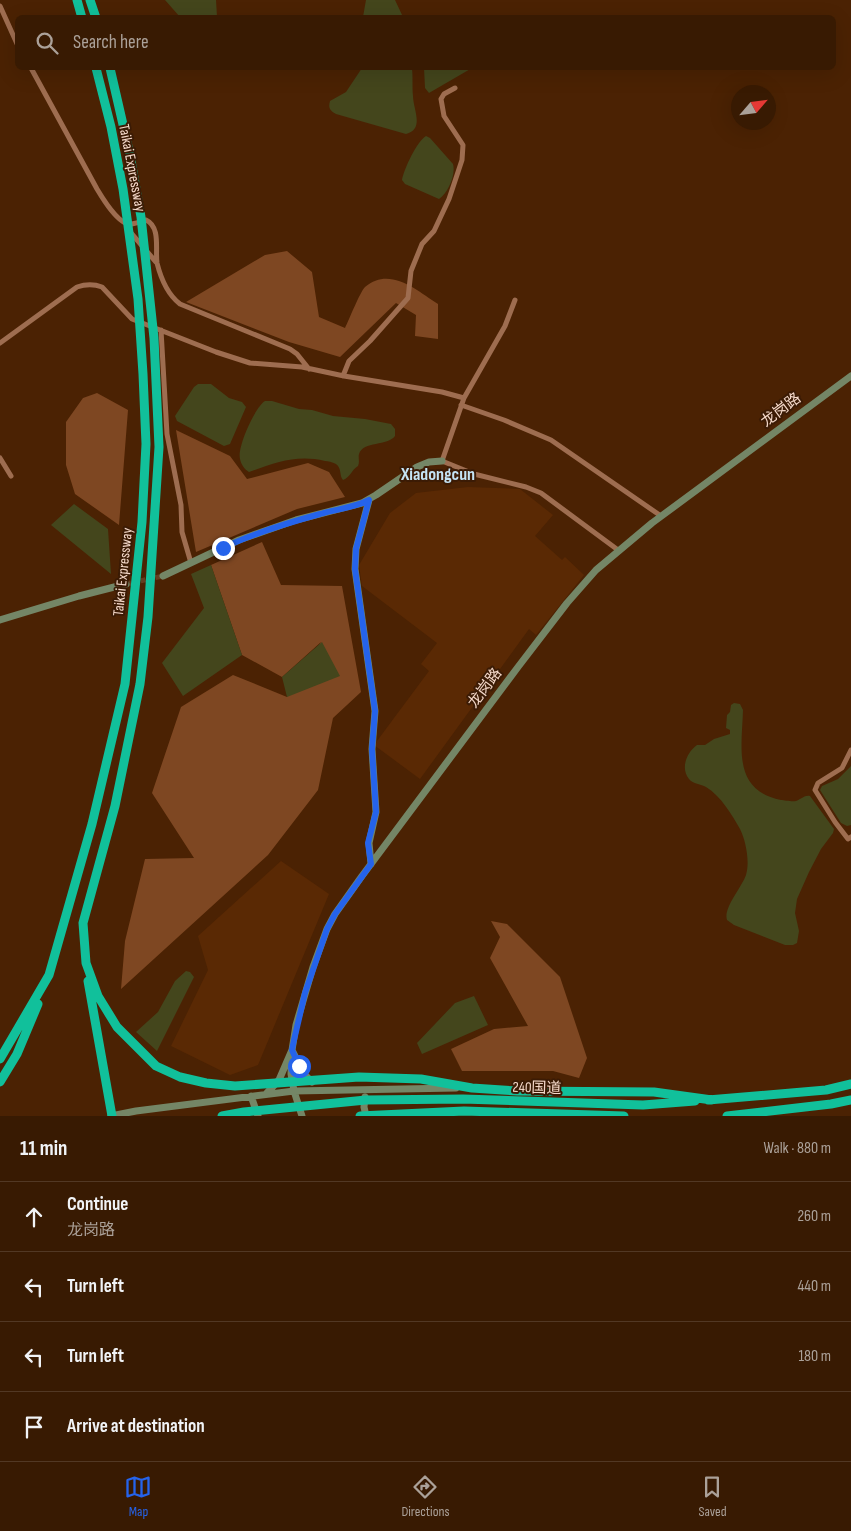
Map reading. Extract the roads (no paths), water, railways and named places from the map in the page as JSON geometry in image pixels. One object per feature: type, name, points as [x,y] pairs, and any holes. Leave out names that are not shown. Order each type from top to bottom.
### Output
[{"type":"highway","points":[[77,0],[81,15]]},
{"type":"highway","points":[[90,0],[95,15]]},
{"type":"highway","name":"Taikai Expressway","points":[[0,1059],[49,975],[92,824],[125,684],[142,522],[146,444],[143,365],[134,259],[119,166],[96,70]]},
{"type":"highway","name":"Taikai Expressway","points":[[94,999],[86,963],[83,923],[115,806],[140,684],[148,617],[158,462],[156,364],[146,258],[136,186],[110,70]]},
{"type":"highway","points":[[0,1082],[17,1054],[49,975]]},
{"type":"highway","points":[[94,999],[140,1052],[156,1066],[180,1077],[206,1083],[235,1086],[360,1078],[421,1079],[472,1088],[517,1091],[654,1092],[712,1100]]},
{"type":"highway","points":[[94,999],[112,1116]]},
{"type":"highway","name":"240国道","points":[[222,1116],[244,1112],[366,1100],[438,1099],[643,1105],[826,1090],[851,1084]]},
{"type":"highway","points":[[727,1116],[851,1100]]},
{"type":"highway","name":"240国道","points":[[360,1116],[464,1110],[624,1116]]},
{"type":"main road","name":"龙岗路","points":[[302,1116],[294,1091],[292,1074],[292,1050],[296,1025],[327,929],[335,914],[371,864],[567,603],[596,570],[661,516],[851,376]]},
{"type":"main road","points":[[164,576],[238,540],[278,526],[327,512],[353,507],[369,500],[417,467],[429,462],[442,461]]},
{"type":"main road","points":[[369,500],[356,549],[355,569],[375,711],[372,749],[376,812],[368,843],[371,864]]},
{"type":"main road","points":[[0,620],[126,584]]},
{"type":"main road","points":[[292,1050],[304,1074],[315,1086],[322,1090]]},
{"type":"main road","points":[[266,1094],[279,1080],[292,1050]]},
{"type":"main road","points":[[112,1116],[136,1110],[294,1091],[472,1088]]},
{"type":"main road","points":[[366,1116],[364,1106],[368,1090]]},
{"type":"main road","points":[[251,1096],[258,1116]]},
{"type":"street","points":[[0,6],[15,39]]},
{"type":"street","points":[[32,70],[97,189],[119,219],[157,263],[168,290],[180,304],[290,349],[297,354],[309,369]]},
{"type":"street","points":[[343,376],[349,361],[370,341],[408,298],[410,276],[422,244],[434,231],[449,199],[458,174],[463,149],[460,139],[444,116],[441,99],[444,94],[455,88]]},
{"type":"street","points":[[119,219],[130,224],[149,221],[156,235],[157,263]]},
{"type":"street","points":[[0,343],[77,288],[86,284],[96,285],[102,287],[130,318],[216,352],[250,363],[309,369],[442,392],[464,398]]},
{"type":"street","points":[[515,300],[505,326],[464,398],[442,461],[474,474],[526,487],[540,493],[618,550]]},
{"type":"street","points":[[161,330],[167,434],[181,505],[182,532],[191,563]]},
{"type":"street","points":[[462,405],[551,440],[661,516]]},
{"type":"street","points":[[0,458],[11,476]]},
{"type":"street","points":[[851,750],[842,768],[818,783],[815,790],[835,822],[848,838],[851,837]]},
{"type":"tunnel","points":[[126,584],[163,576]]},
{"type":"district","name":"Xiadongcun","points":[[438,474]]}]
